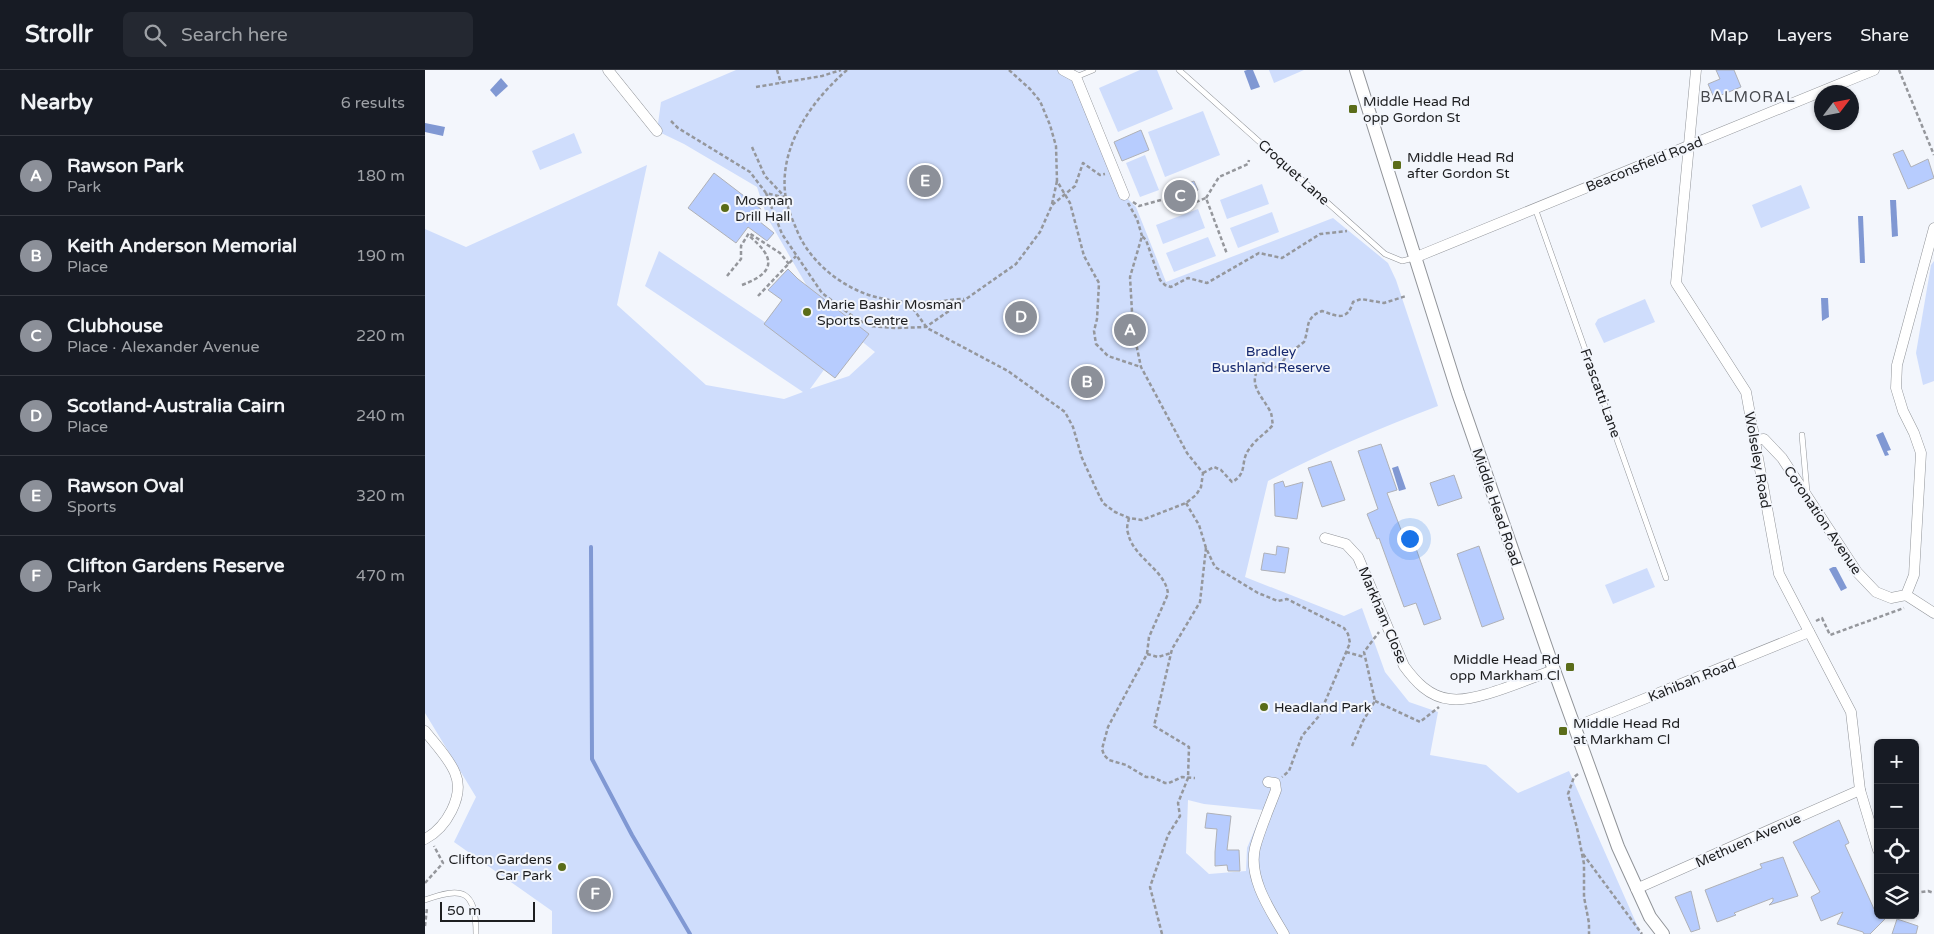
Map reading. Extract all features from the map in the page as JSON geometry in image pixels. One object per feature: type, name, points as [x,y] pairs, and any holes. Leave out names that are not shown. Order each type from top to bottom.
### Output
[{"type":"street","points":[[608,70],[657,131]]},
{"type":"street","points":[[1063,70],[1075,77],[1124,195]]},
{"type":"street","name":"Middle Head Road","points":[[1356,70],[1461,402],[1554,670],[1618,847],[1636,889],[1651,917],[1663,934]]},
{"type":"street","name":"Wolseley Road","points":[[1696,70],[1676,283],[1745,392],[1779,574],[1851,712],[1860,790],[1874,837]]},
{"type":"street","name":"Beaconsfield Road","points":[[1414,258],[1874,70]]},
{"type":"street","points":[[1933,608],[1906,595],[1914,576],[1921,453],[1896,388],[1897,365],[1934,228]]},
{"type":"street","name":"Coronation Avenue","points":[[1754,440],[1764,439],[1781,458],[1863,579],[1876,592],[1891,598],[1906,595]]},
{"type":"street","name":"Markham Close","points":[[1325,538],[1345,544],[1359,558],[1404,666],[1415,682],[1429,692],[1448,699],[1462,700],[1489,693],[1554,670]]},
{"type":"street","name":"Kahibah Road","points":[[1575,727],[1807,629]]},
{"type":"street","points":[[425,731],[455,773],[458,792],[451,813],[427,838]]},
{"type":"street","points":[[1271,783],[1276,790],[1255,850],[1256,874],[1267,903],[1284,934]]},
{"type":"street","name":"Methuen Avenue","points":[[1636,889],[1860,790]]},
{"type":"lane","points":[[1075,77],[1093,70]]},
{"type":"lane","name":"Croquet Lane","points":[[1179,70],[1385,254],[1402,261],[1414,258]]},
{"type":"lane","name":"Frascatti Lane","points":[[1535,208],[1666,578]]},
{"type":"lane","points":[[1802,435],[1807,498]]},
{"type":"lane","points":[[426,902],[446,892],[454,891],[468,898],[473,904],[476,918],[476,934]]},
{"type":"path","points":[[777,70],[781,83]]},
{"type":"path","points":[[756,87],[822,76],[841,70]]},
{"type":"path","points":[[847,70],[828,86],[798,131],[786,169],[786,198],[800,241],[809,254],[831,274],[845,284],[866,294],[892,301],[909,303],[964,299]]},
{"type":"path","points":[[671,121],[678,128],[750,172],[765,193],[782,234],[822,293],[855,318],[870,326],[896,328],[926,327],[1015,264],[1040,232],[1052,205],[1057,181],[1056,146],[1040,102],[1030,89],[1009,70]]},
{"type":"path","points":[[1899,70],[1934,155]]},
{"type":"path","points":[[752,147],[765,176],[786,198]]},
{"type":"path","points":[[1124,195],[1139,206],[1161,200],[1169,203],[1174,211],[1206,198],[1219,178],[1248,164],[1249,160]]},
{"type":"path","points":[[1052,205],[1075,186],[1083,162],[1101,176]]},
{"type":"path","points":[[1057,181],[1066,194],[1079,233],[1084,256],[1099,283],[1097,319],[1094,331],[1096,344],[1108,356],[1141,367]]},
{"type":"path","points":[[765,193],[786,198]]},
{"type":"path","points":[[1124,195],[1137,219],[1142,236],[1146,240],[1160,280],[1165,285],[1171,287],[1188,278],[1207,283],[1259,253],[1282,258],[1320,234],[1345,232],[1355,227]]},
{"type":"path","points":[[1206,198],[1227,254]]},
{"type":"path","points":[[748,235],[749,233],[781,253],[789,264]]},
{"type":"path","points":[[727,276],[741,258],[741,246],[748,235]]},
{"type":"path","points":[[741,285],[753,281],[764,274],[767,268],[766,253],[748,235]]},
{"type":"path","points":[[909,303],[926,327],[1008,371],[1065,412],[1073,426],[1082,458],[1103,503],[1115,512],[1129,518],[1142,520],[1186,503],[1196,495],[1201,487],[1203,474],[1187,453],[1141,367],[1133,329],[1130,277],[1142,236]]},
{"type":"path","points":[[758,296],[796,256]]},
{"type":"path","points":[[1203,474],[1214,467],[1221,470],[1231,482],[1239,478],[1243,471],[1243,460],[1250,448],[1273,425],[1271,413],[1258,394],[1255,381],[1257,370],[1263,364],[1273,368],[1281,365],[1286,356],[1304,342],[1309,321],[1313,314],[1322,311],[1336,317],[1345,315],[1351,310],[1353,302],[1361,299],[1384,304],[1406,296]]},
{"type":"path","points":[[1186,503],[1199,525],[1206,548],[1215,566],[1258,593],[1279,601],[1287,599],[1344,628],[1348,634],[1350,643],[1347,652],[1319,716],[1301,736],[1289,771],[1271,783]]},
{"type":"path","points":[[1129,518],[1128,534],[1131,543],[1142,558],[1160,576],[1168,594],[1149,638],[1147,654],[1108,727],[1102,749],[1104,755],[1109,760],[1136,770],[1146,777],[1152,777],[1165,783],[1182,777],[1195,778]]},
{"type":"path","points":[[1162,934],[1150,886],[1158,858],[1168,835],[1180,816],[1178,803],[1188,778],[1189,747],[1154,726],[1171,653],[1200,602],[1206,548]]},
{"type":"path","points":[[1807,629],[1822,618],[1830,635],[1918,602]]},
{"type":"path","points":[[1352,746],[1363,721],[1375,701],[1364,652],[1386,624]]},
{"type":"path","points":[[1347,652],[1365,657]]},
{"type":"path","points":[[1147,654],[1158,657],[1171,653]]},
{"type":"path","points":[[1375,701],[1420,722],[1433,711]]},
{"type":"path","points":[[1588,764],[1574,777],[1568,794],[1584,864],[1583,896],[1589,923],[1589,934]]},
{"type":"path","points":[[425,883],[443,863],[427,838]]},
{"type":"path","points":[[1582,853],[1642,934]]},
{"type":"path","points":[[1919,892],[1928,890],[1934,893]]},
{"type":"path","points":[[425,926],[426,902]]},
{"type":"green space","name":"Bradley Bushland Reserve","points":[[736,70],[1063,70],[1076,77],[1124,195],[1136,207],[1166,282],[1333,218],[1388,263],[1396,280],[1438,406],[1352,441],[1268,481],[1245,577],[1344,616],[1362,608],[1385,672],[1409,702],[1438,712],[1430,755],[1486,765],[1518,793],[1569,771],[1641,934],[552,934],[552,911],[454,842],[476,797],[425,713],[425,229],[466,247],[647,165],[617,305],[706,385],[784,399],[803,392],[645,286],[659,251],[772,327],[826,367],[810,389],[849,376],[875,352],[819,307],[767,217],[757,187],[684,144],[657,131],[661,102]],"holes":[[[1188,800],[1204,804],[1263,810],[1247,848],[1246,871],[1209,874],[1186,853]]]},
{"type":"green space","points":[[1140,70],[1157,70],[1173,109],[1118,132],[1099,88]]},
{"type":"green space","points":[[1269,70],[1304,70],[1274,83]]},
{"type":"green space","points":[[1203,111],[1220,155],[1165,177],[1148,132]]},
{"type":"green space","points":[[574,133],[582,153],[540,170],[532,151]]},
{"type":"green space","points":[[1145,155],[1159,190],[1140,197],[1126,163]]},
{"type":"green space","points":[[1262,184],[1269,204],[1227,219],[1220,200]]},
{"type":"green space","points":[[1801,185],[1810,208],[1761,228],[1752,205]]},
{"type":"green space","points":[[1198,209],[1205,228],[1163,244],[1156,225]]},
{"type":"green space","points":[[1272,212],[1279,232],[1238,248],[1230,228]]},
{"type":"green space","points":[[1208,237],[1216,256],[1174,272],[1166,253]]},
{"type":"green space","points":[[1934,261],[1934,381],[1923,385],[1916,353],[1931,265]]},
{"type":"green space","points":[[1645,299],[1655,322],[1604,343],[1595,324],[1598,319]]},
{"type":"green space","points":[[1647,568],[1655,587],[1613,604],[1605,585]]},
{"type":"water","points":[[1253,70],[1260,87],[1251,90],[1244,71]]},
{"type":"water","points":[[501,78],[508,86],[496,97],[490,90]]},
{"type":"water","points":[[425,123],[445,127],[443,136],[425,132]]},
{"type":"water","points":[[1890,200],[1896,200],[1898,236],[1892,237]]},
{"type":"water","points":[[1858,216],[1863,216],[1865,263],[1860,263]]},
{"type":"water","points":[[1821,298],[1828,298],[1829,317],[1822,321]]},
{"type":"water","points":[[1883,432],[1891,450],[1887,451],[1889,455],[1885,456],[1876,435]]},
{"type":"water","points":[[1398,466],[1406,489],[1399,491],[1392,468]]},
{"type":"water","points":[[1836,567],[1847,588],[1841,591],[1829,569]]},
{"type":"building","points":[[1716,70],[1734,70],[1741,87],[1714,98],[1708,84],[1720,79]]},
{"type":"building","points":[[1141,130],[1149,150],[1122,161],[1114,142]]},
{"type":"building","points":[[1903,150],[1911,167],[1928,159],[1934,178],[1908,189],[1893,154]]},
{"type":"building","name":"Mosman Drill Hall","points":[[714,173],[761,209],[755,218],[774,233],[767,241],[748,227],[736,243],[688,208]]},
{"type":"building","points":[[1194,181],[1198,190],[1193,192],[1197,201],[1175,210],[1167,192]]},
{"type":"building","name":"Marie Bashir Mosman Sports Centre","points":[[788,269],[798,279],[869,334],[835,378],[764,324],[782,300],[768,290]]},
{"type":"building","points":[[1381,444],[1397,490],[1387,493],[1406,543],[1413,540],[1441,619],[1424,625],[1416,603],[1404,607],[1379,538],[1377,539],[1367,514],[1378,509],[1358,451]]},
{"type":"building","points":[[1331,461],[1345,500],[1322,507],[1308,468]]},
{"type":"building","points":[[1454,475],[1462,498],[1438,506],[1430,483]]},
{"type":"building","points":[[1283,481],[1285,487],[1303,482],[1297,519],[1275,516],[1274,484]]},
{"type":"building","points":[[1277,546],[1289,548],[1285,573],[1261,570],[1264,553],[1276,555]]},
{"type":"building","points":[[1479,546],[1504,619],[1482,627],[1457,554]]},
{"type":"building","points":[[1207,813],[1231,816],[1227,850],[1239,850],[1240,871],[1228,871],[1227,865],[1215,866],[1217,829],[1205,828]]},
{"type":"building","points":[[1839,820],[1849,843],[1845,845],[1874,909],[1874,919],[1885,919],[1870,934],[1864,934],[1863,932],[1837,924],[1843,912],[1821,921],[1811,897],[1820,892],[1793,842]]},
{"type":"building","points":[[1783,857],[1798,896],[1769,905],[1773,898],[1734,913],[1736,915],[1717,922],[1705,890],[1762,868],[1760,864]]},
{"type":"building","points":[[1691,891],[1700,929],[1691,932],[1675,897]]},
{"type":"building","points":[[1897,919],[1918,926],[1916,934],[1892,934]]},
{"type":"waterway","points":[[591,547],[592,759],[632,835],[690,934]]},
{"type":"place","name":"Middle Head Rd opp Gordon St","points":[[1353,109]]},
{"type":"place","name":"Middle Head Rd after Gordon St","points":[[1397,165]]},
{"type":"place","name":"Rawson Oval","points":[[925,181]]},
{"type":"place","name":"Clubhouse","points":[[1180,196]]},
{"type":"place","name":"Mosman Drill Hall","points":[[725,208]]},
{"type":"place","name":"Marie Bashir Mosman Sports Centre","points":[[807,312]]},
{"type":"place","name":"Scotland-Australia Cairn","points":[[1021,317]]},
{"type":"place","name":"Rawson Park","points":[[1130,330]]},
{"type":"place","name":"Keith Anderson Memorial","points":[[1087,382]]},
{"type":"place","name":"Middle Head Rd opp Markham Cl","points":[[1570,667]]},
{"type":"place","name":"Headland Park","points":[[1264,707]]},
{"type":"place","name":"Middle Head Rd at Markham Cl","points":[[1563,731]]},
{"type":"place","name":"Clifton Gardens Car Park","points":[[562,867]]},
{"type":"place","name":"Clifton Gardens Reserve","points":[[595,894]]},
{"type":"district","name":"BALMORAL","points":[[1748,97]]}]
